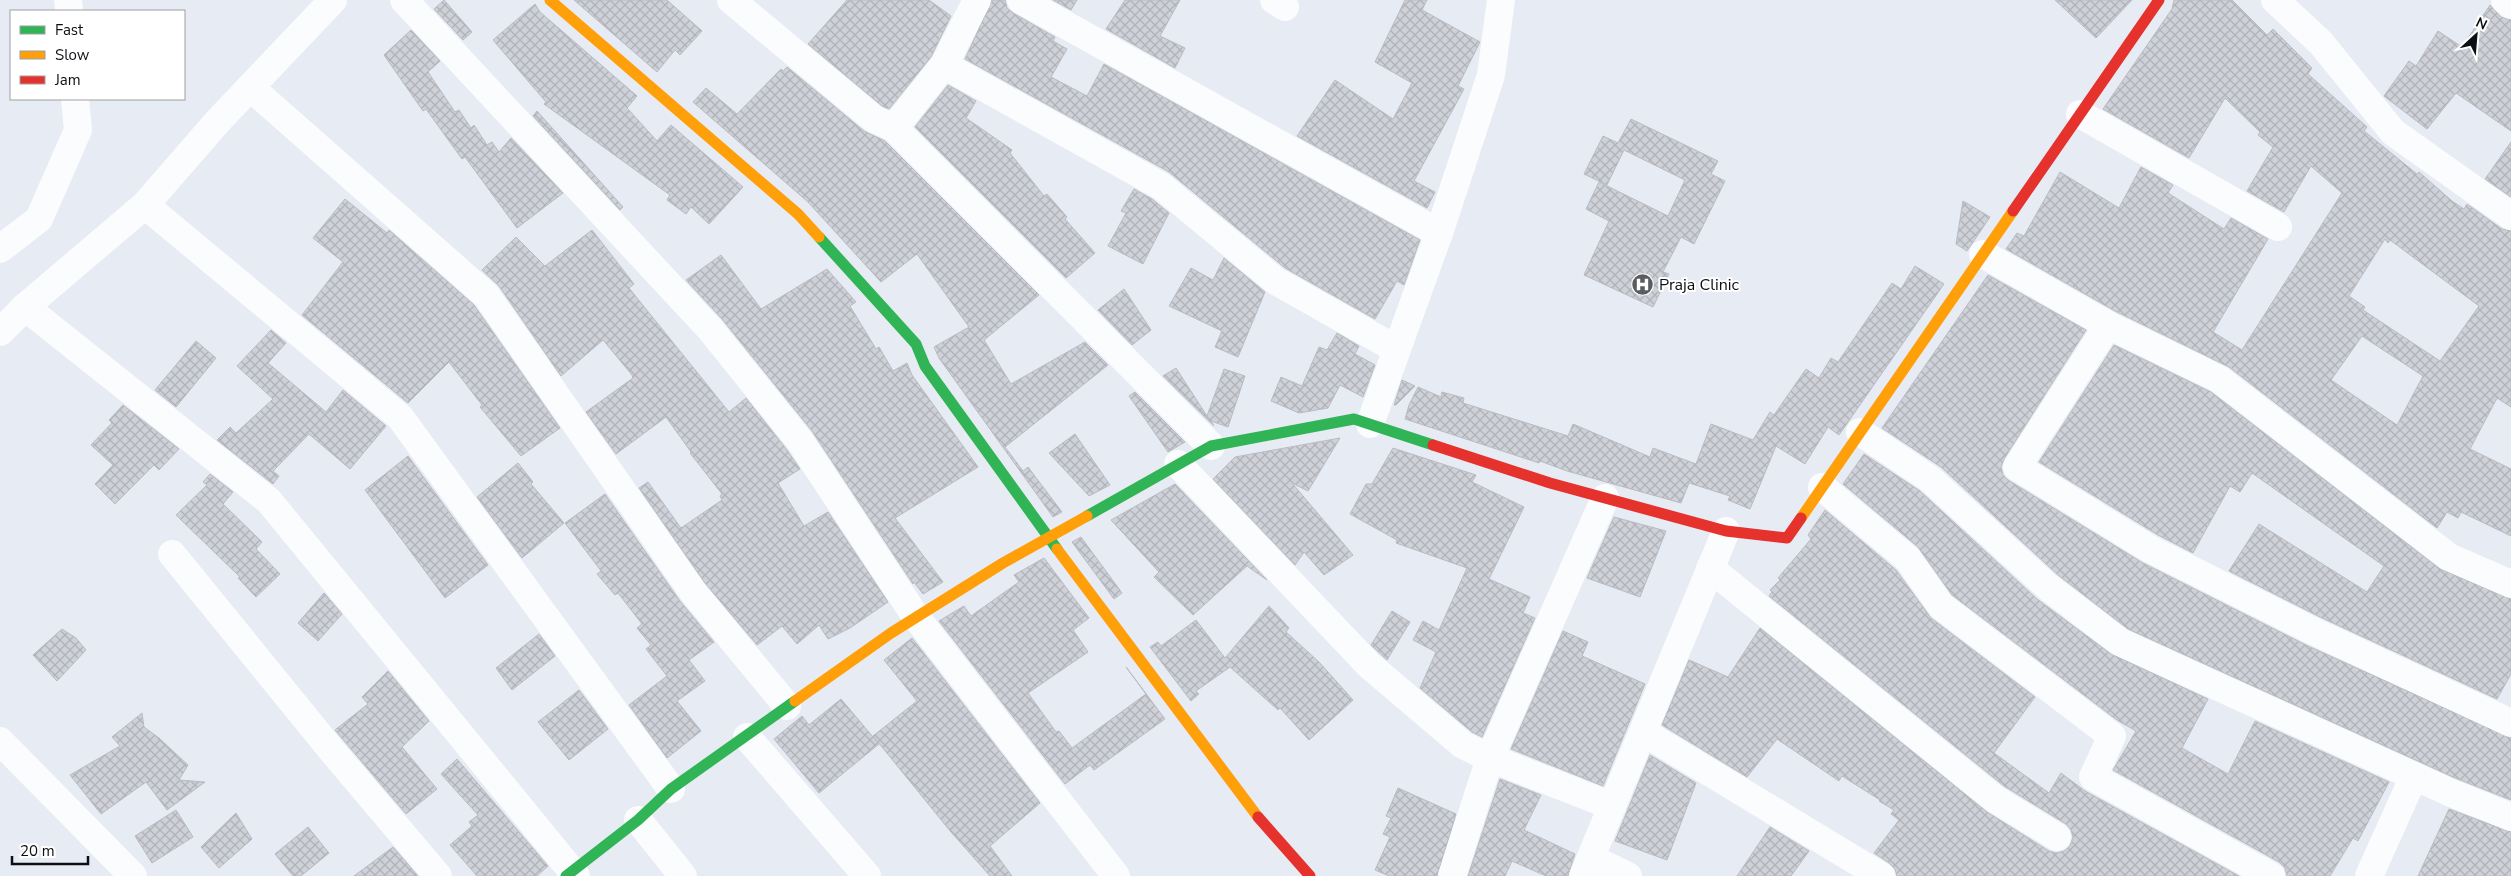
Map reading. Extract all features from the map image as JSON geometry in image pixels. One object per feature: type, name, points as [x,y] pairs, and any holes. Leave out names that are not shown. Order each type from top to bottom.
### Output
[{"type":"street","points":[[0,332],[25,307],[145,205],[250,87],[333,0]]},
{"type":"street","points":[[404,0],[710,329],[800,441],[916,617],[1116,876]]},
{"type":"street","points":[[550,0],[798,214],[916,344],[925,366],[1048,537],[1264,826],[1310,876]]},
{"type":"street","points":[[730,0],[874,119],[894,128],[1211,446]]},
{"type":"street","points":[[894,128],[944,65],[978,0]]},
{"type":"street","points":[[1021,0],[1439,233]]},
{"type":"street","points":[[1370,424],[1439,233],[1491,75],[1501,0]]},
{"type":"street","points":[[25,307],[269,501],[571,874],[638,820],[671,789],[747,737],[786,706],[916,617],[1048,537],[1211,446],[1354,419],[1550,483],[1726,531],[1787,538],[2159,0]]},
{"type":"street","points":[[2275,0],[2321,43],[2393,132],[2511,216]]},
{"type":"street","points":[[2505,0],[2511,5]]},
{"type":"street","points":[[944,65],[1161,186],[1276,281],[1396,349]]},
{"type":"street","points":[[250,87],[486,295],[693,592],[786,706]]},
{"type":"street","points":[[0,249],[39,219],[78,130],[75,100]]},
{"type":"street","points":[[2080,114],[2278,227]]},
{"type":"street","points":[[145,205],[400,417],[671,789]]},
{"type":"street","points":[[1983,254],[2108,325],[2219,379],[2449,557],[2511,584]]},
{"type":"street","points":[[2108,325],[2017,467],[2150,549],[2313,631],[2511,723]]},
{"type":"street","points":[[1860,432],[1930,479],[2048,587],[2120,642],[2414,776],[2511,817]]},
{"type":"street","points":[[1178,464],[1369,665],[1462,745],[1612,806]]},
{"type":"street","points":[[1822,488],[1908,558],[1941,606],[2112,736],[2092,777],[2271,876]]},
{"type":"street","points":[[1452,876],[1490,758],[1605,498]]},
{"type":"street","points":[[1628,876],[1587,867],[1726,531]]},
{"type":"street","points":[[172,554],[333,752],[438,876]]},
{"type":"street","points":[[1710,568],[1995,799],[2057,836]]},
{"type":"street","points":[[1643,732],[1882,876]]},
{"type":"street","points":[[747,737],[867,876]]},
{"type":"street","points":[[0,741],[132,876]]},
{"type":"street","points":[[2368,876],[2414,776]]},
{"type":"street","points":[[638,820],[683,876]]},
{"type":"building","points":[[444,0],[472,32],[463,40],[434,9]]},
{"type":"building","points":[[574,0],[667,0],[702,31],[680,55],[675,50],[657,72]]},
{"type":"building","points":[[847,0],[929,0],[951,16],[931,57],[889,109],[882,106],[808,44]]},
{"type":"building","points":[[992,0],[1005,0],[1007,8],[1013,13],[1055,37],[1053,41],[1067,49],[1051,77],[1087,96],[1104,64],[1420,240],[1404,285],[1397,281],[1375,319],[1285,268],[1169,172],[965,59]]},
{"type":"building","points":[[1053,0],[1077,0],[1071,10]]},
{"type":"building","points":[[1125,0],[1180,0],[1160,36],[1185,48],[1175,68],[1106,29]]},
{"type":"building","points":[[1405,0],[1427,0],[1422,10],[1480,42],[1458,86],[1464,89],[1414,181],[1435,192],[1427,208],[1297,136],[1335,80],[1393,119],[1412,83],[1375,62]]},
{"type":"building","points":[[2055,0],[2132,0],[2096,38]]},
{"type":"building","points":[[2174,0],[2232,0],[2267,35],[2273,29],[2312,68],[2308,74],[2367,127],[2364,131],[2417,174],[2419,172],[2452,201],[2464,209],[2467,204],[2502,229],[2511,231],[2511,407],[2497,398],[2470,449],[2511,469],[2511,536],[2461,512],[2458,518],[2447,512],[2437,528],[2229,367],[2115,311],[2006,249],[2017,233],[2024,236],[2060,172],[2119,208],[2141,167],[2173,185],[2168,193],[2224,229],[2231,218],[2268,239],[2213,332],[2242,350],[2342,193],[2311,166],[2284,212],[2247,191],[2273,147],[2258,135],[2260,132],[2225,98],[2189,158],[2103,109],[2172,9]],"holes":[[[2385,239],[2388,243],[2390,240],[2479,306],[2440,361],[2363,310],[2365,307],[2349,296]],[[2362,336],[2423,376],[2397,425],[2331,380]]]},
{"type":"building","points":[[535,4],[540,12],[637,96],[627,108],[657,141],[671,125],[743,187],[709,224],[691,207],[686,214],[667,200],[670,195],[544,104],[546,102],[493,40]]},
{"type":"building","points":[[2490,5],[2501,17],[2511,20],[2511,131],[2456,93],[2427,129],[2384,96],[2409,61],[2416,66],[2438,31],[2462,47]]},
{"type":"building","points":[[411,30],[440,61],[428,72],[455,112],[459,110],[471,128],[474,125],[487,145],[492,142],[499,152],[511,138],[563,193],[517,228],[465,157],[462,159],[426,109],[423,111],[384,55]]},
{"type":"building","points":[[787,67],[864,131],[885,141],[1039,295],[984,340],[1011,384],[1085,342],[1108,365],[1005,447],[1023,471],[1028,467],[1062,512],[1053,517],[939,358],[934,347],[969,327],[917,254],[881,282],[808,202],[693,102],[706,88],[737,114],[781,69],[783,71]]},
{"type":"building","points":[[948,85],[976,101],[966,118],[1012,150],[1010,153],[1044,196],[1047,194],[1067,217],[1065,219],[1095,253],[1066,278],[915,127]]},
{"type":"building","points":[[537,111],[623,207],[620,210],[533,116]]},
{"type":"building","points":[[1631,119],[1718,161],[1711,174],[1725,181],[1694,244],[1681,237],[1663,272],[1669,274],[1653,307],[1584,275],[1609,221],[1586,209],[1599,182],[1668,216],[1685,180],[1624,150],[1607,185],[1584,174],[1603,136],[1618,143]]},
{"type":"building","points":[[2511,142],[2511,197],[2485,179]]},
{"type":"building","points":[[1134,189],[1152,199],[1169,213],[1143,264],[1108,246],[1126,213],[1121,211]]},
{"type":"building","points":[[345,199],[387,233],[389,230],[474,305],[560,428],[521,456],[480,407],[482,405],[449,362],[408,403],[302,315],[343,262],[313,238]]},
{"type":"building","points":[[1963,201],[1990,217],[1967,251],[1956,244]]},
{"type":"building","points":[[592,230],[634,284],[629,288],[729,412],[746,398],[787,450],[800,469],[778,483],[804,526],[828,512],[888,602],[850,628],[828,639],[819,625],[797,644],[782,626],[757,645],[705,583],[639,488],[648,482],[681,528],[722,500],[720,496],[722,494],[690,453],[666,417],[616,454],[586,412],[633,378],[632,375],[603,340],[561,376],[499,286],[482,270],[516,237],[545,266]]},
{"type":"building","points":[[721,255],[761,309],[827,269],[856,302],[850,306],[876,349],[879,347],[893,371],[907,363],[912,375],[978,467],[895,518],[943,582],[923,594],[914,582],[913,584],[812,431],[722,319],[686,280]]},
{"type":"building","points":[[1224,258],[1265,292],[1238,357],[1215,347],[1222,331],[1169,306],[1191,268],[1213,280]]},
{"type":"building","points":[[1915,266],[1944,284],[1839,435],[1828,427],[1805,464],[1776,446],[1750,509],[1728,500],[1730,496],[1689,483],[1681,503],[1567,471],[1540,461],[1539,463],[1405,419],[1409,405],[1418,387],[1441,397],[1442,392],[1464,398],[1463,403],[1568,436],[1573,424],[1650,457],[1653,448],[1696,464],[1711,424],[1753,440],[1770,412],[1774,415],[1806,369],[1819,378],[1831,358],[1838,362],[1892,283],[1901,289]]},
{"type":"building","points":[[1988,275],[2086,330],[2004,459],[2001,467],[2003,475],[2008,480],[2143,563],[2306,645],[2511,738],[2511,800],[2455,778],[2128,629],[2058,575],[1941,467],[1882,428]]},
{"type":"building","points":[[1124,289],[1151,330],[1132,345],[1098,310]]},
{"type":"building","points":[[271,330],[286,343],[268,363],[326,412],[343,390],[386,426],[350,469],[309,434],[273,471],[279,476],[273,484],[217,440],[230,427],[236,433],[273,399],[237,366]]},
{"type":"building","points":[[1337,333],[1359,346],[1355,354],[1375,365],[1363,397],[1340,385],[1328,408],[1299,413],[1271,401],[1281,377],[1302,386],[1319,347],[1327,350]]},
{"type":"building","points":[[196,341],[216,358],[176,407],[155,390]]},
{"type":"building","points":[[2114,345],[2211,392],[2440,569],[2511,599],[2511,674],[2497,699],[2320,617],[2229,571],[2259,524],[2367,592],[2384,566],[2252,473],[2240,492],[2230,486],[2193,553],[2158,535],[2039,462]]},
{"type":"building","points":[[1176,368],[1207,416],[1224,369],[1245,376],[1228,427],[1211,421],[1214,426],[1163,376]]},
{"type":"building","points":[[1402,380],[1415,386],[1394,405]]},
{"type":"building","points":[[1135,392],[1185,442],[1168,452],[1129,396]]},
{"type":"building","points":[[123,405],[179,449],[159,470],[154,465],[115,504],[95,484],[113,465],[91,445],[112,423],[109,420]]},
{"type":"building","points":[[1075,434],[1110,485],[1089,496],[1049,453]]},
{"type":"building","points":[[1340,438],[1308,491],[1292,483],[1353,555],[1324,575],[1304,552],[1295,565],[1213,479],[1235,457]]},
{"type":"building","points":[[1393,448],[1476,475],[1472,482],[1524,507],[1489,579],[1530,597],[1523,613],[1535,618],[1482,737],[1472,732],[1420,688],[1436,652],[1413,640],[1423,621],[1439,630],[1467,568],[1396,543],[1397,540],[1350,514],[1366,484],[1372,484]]},
{"type":"building","points":[[1864,454],[1920,491],[2037,599],[2111,654],[2208,699],[2182,748],[2228,774],[2255,721],[2389,782],[2358,841],[2353,838],[2330,876],[2287,876],[2285,868],[2279,862],[2113,770],[2136,731],[2117,720],[1952,595],[1918,547],[1843,484]]},
{"type":"building","points":[[408,456],[488,565],[445,598],[365,490]]},
{"type":"building","points":[[518,463],[533,482],[531,484],[564,523],[522,558],[477,497]]},
{"type":"building","points":[[210,474],[233,492],[223,504],[262,542],[256,549],[280,574],[256,597],[238,578],[240,577],[176,515],[207,485],[203,482]]},
{"type":"building","points":[[1175,484],[1267,580],[1247,566],[1193,615],[1154,577],[1159,572],[1111,520]]},
{"type":"building","points":[[605,494],[680,601],[714,642],[689,660],[705,681],[677,701],[701,731],[667,758],[629,705],[667,676],[646,649],[651,645],[637,628],[642,624],[618,593],[615,595],[597,574],[601,571],[565,523]]},
{"type":"building","points":[[1825,510],[1896,570],[1931,618],[2035,697],[1994,753],[2049,793],[2061,773],[2085,791],[2239,876],[1897,876],[1895,869],[1889,863],[1874,853],[1899,820],[1891,814],[1894,810],[1880,800],[1842,776],[1839,781],[1777,739],[1747,777],[1662,725],[1689,660],[1728,677],[1760,628],[1987,812],[2049,851],[2056,853],[2064,851],[2070,846],[2073,837],[2071,830],[2066,824],[2004,786],[1769,596],[1772,592],[1770,590],[1780,580],[1778,578],[1811,539],[1808,535]]},
{"type":"building","points":[[1614,517],[1666,531],[1640,597],[1587,578]]},
{"type":"building","points":[[1081,537],[1122,593],[1114,599],[1072,542]]},
{"type":"building","points":[[1044,558],[1089,618],[1073,630],[1088,652],[1028,693],[1056,732],[1059,731],[1072,748],[1146,694],[1126,667],[1165,719],[1094,770],[1090,765],[1065,784],[939,621],[964,606],[971,616],[1019,582],[1014,575]]},
{"type":"building","points":[[324,593],[342,614],[318,641],[298,623]]},
{"type":"building","points":[[1269,606],[1289,628],[1286,632],[1319,662],[1353,700],[1309,740],[1280,708],[1278,710],[1230,667],[1196,691],[1199,694],[1191,701],[1150,647],[1158,642],[1161,646],[1196,620],[1225,658]]},
{"type":"building","points":[[1392,611],[1410,622],[1387,660],[1371,645]]},
{"type":"building","points":[[62,629],[76,638],[86,650],[57,681],[33,655]]},
{"type":"building","points":[[1563,631],[1588,642],[1582,656],[1645,684],[1603,786],[1511,749]]},
{"type":"building","points":[[539,634],[555,656],[512,690],[496,668]]},
{"type":"building","points":[[912,638],[1040,803],[990,846],[1012,876],[990,876],[951,832],[873,736],[917,701],[884,660]]},
{"type":"building","points":[[388,671],[429,721],[402,747],[437,789],[406,814],[335,730],[368,704],[362,697]]},
{"type":"building","points":[[579,690],[608,729],[569,760],[538,722]]},
{"type":"building","points":[[841,699],[879,744],[819,793],[774,739],[802,716],[809,725]]},
{"type":"building","points":[[142,713],[144,727],[188,765],[179,780],[205,782],[167,810],[146,782],[101,814],[70,775],[120,746],[112,737]]},
{"type":"building","points":[[1650,755],[1696,783],[1667,860],[1615,841]]},
{"type":"building","points":[[457,759],[548,866],[537,876],[477,876],[450,845],[472,826],[469,822],[478,815],[441,774]]},
{"type":"building","points":[[1500,779],[1541,795],[1524,830],[1575,854],[1568,876],[1546,876],[1512,861],[1505,876],[1468,876]]},
{"type":"building","points":[[1398,788],[1456,814],[1437,876],[1389,876],[1375,870],[1390,837],[1383,834],[1391,818],[1386,816]]},
{"type":"building","points":[[2449,809],[2511,832],[2511,876],[2418,876]]},
{"type":"building","points":[[176,810],[193,837],[152,863],[135,836]]},
{"type":"building","points":[[236,813],[252,839],[219,868],[201,847]]},
{"type":"building","points":[[308,827],[329,853],[301,876],[293,876],[275,854]]},
{"type":"building","points":[[1770,827],[1809,851],[1791,876],[1737,876]]},
{"type":"building","points":[[393,847],[418,876],[354,876]]},
{"type":"traffic: fast","points":[[819,237],[916,344],[925,366],[1057,549]]},
{"type":"traffic: fast","points":[[1087,516],[1211,446],[1354,419],[1433,445]]},
{"type":"traffic: fast","points":[[566,876],[638,820],[671,789],[795,701]]},
{"type":"traffic: slow","points":[[550,0],[798,214],[819,237]]},
{"type":"traffic: slow","points":[[1801,518],[2013,211]]},
{"type":"traffic: slow","points":[[795,701],[891,633],[1003,563],[1087,516]]},
{"type":"traffic: slow","points":[[1057,549],[1258,817]]},
{"type":"traffic: jam","points":[[2013,211],[2159,0]]},
{"type":"traffic: jam","points":[[1433,445],[1550,483],[1726,531],[1787,538],[1801,518]]},
{"type":"traffic: jam","points":[[1258,817],[1310,876]]},
{"type":"place","name":"Praja Clinic","points":[[1643,284]]}]
